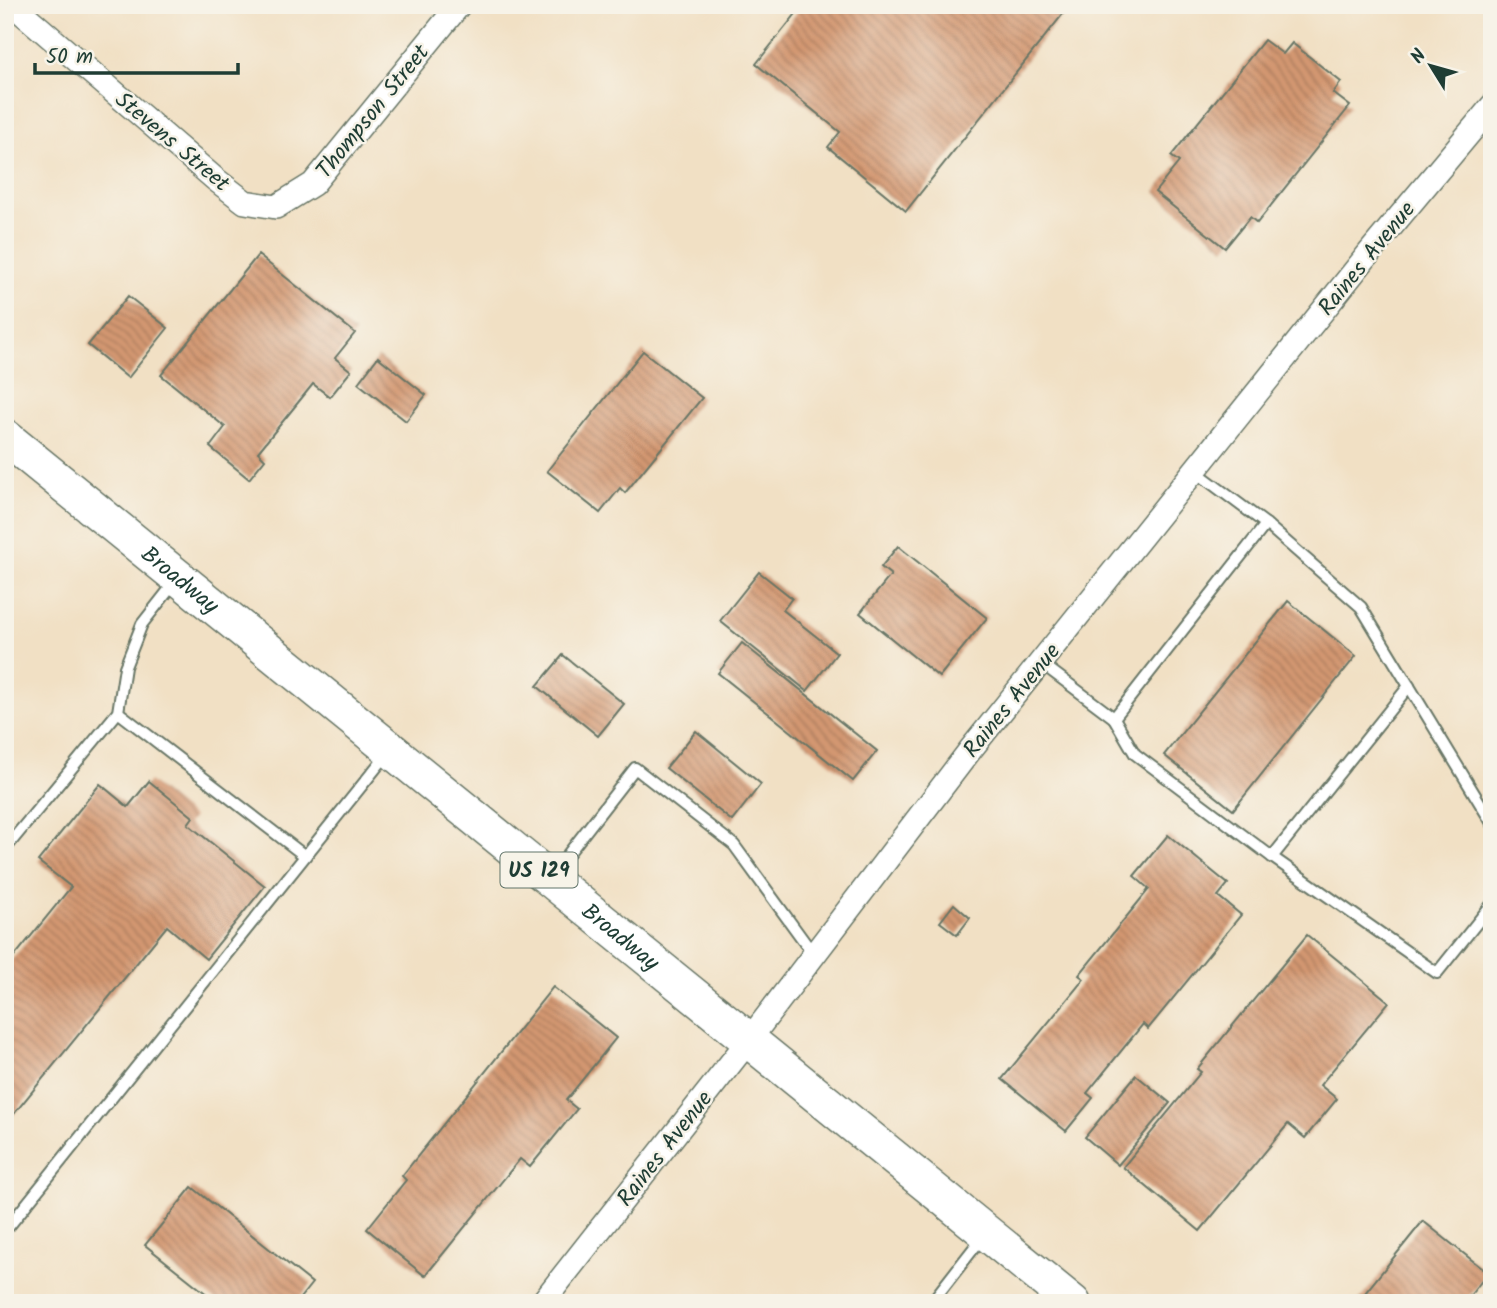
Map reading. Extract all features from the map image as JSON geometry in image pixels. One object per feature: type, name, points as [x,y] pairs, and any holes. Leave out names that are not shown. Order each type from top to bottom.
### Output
[{"type":"main road","name":"Broadway","points":[[5,437],[1073,1303]]},
{"type":"street","name":"Stevens Street","points":[[13,5],[245,202],[276,207]]},
{"type":"street","name":"Thompson Street","points":[[276,207],[313,184],[459,5]]},
{"type":"street","name":"Raines Avenue","points":[[542,1303],[749,1040],[971,749],[1370,252],[1492,106]]},
{"type":"lane","points":[[1195,471],[1266,524],[1361,607],[1492,823]]},
{"type":"lane","points":[[1114,718],[1266,524]]},
{"type":"lane","points":[[5,849],[118,712],[125,667],[142,624],[179,577]]},
{"type":"lane","points":[[1041,663],[1114,718],[1135,754],[1272,858],[1437,973],[1492,904]]},
{"type":"lane","points":[[1272,858],[1409,686]]},
{"type":"lane","points":[[118,712],[305,856]]},
{"type":"lane","points":[[5,1223],[9,1226],[391,749]]},
{"type":"lane","points":[[549,878],[635,768],[734,845],[814,955]]},
{"type":"lane","points":[[930,1303],[986,1233]]},
{"type":"building","points":[[803,5],[1070,5],[906,211],[828,147],[840,132],[756,64]]},
{"type":"building","points":[[1264,40],[1283,54],[1292,43],[1341,82],[1333,93],[1350,106],[1257,223],[1250,217],[1225,248],[1155,192],[1179,162],[1171,156]]},
{"type":"building","points":[[258,255],[355,333],[335,358],[351,371],[330,397],[313,384],[258,452],[265,459],[249,479],[210,447],[225,427],[161,375]]},
{"type":"building","points":[[128,296],[168,328],[128,378],[88,345]]},
{"type":"building","points":[[643,351],[702,398],[625,493],[620,488],[600,513],[547,471]]},
{"type":"building","points":[[378,357],[426,395],[406,421],[358,383]]},
{"type":"building","points":[[898,546],[987,618],[939,677],[860,613],[891,575],[881,567]]},
{"type":"building","points":[[759,572],[792,598],[783,610],[837,653],[807,691],[720,621]]},
{"type":"building","points":[[1288,601],[1356,656],[1233,810],[1164,755]]},
{"type":"building","points":[[742,643],[877,751],[853,781],[718,673]]},
{"type":"building","points":[[563,655],[624,704],[598,736],[537,686]]},
{"type":"building","points":[[696,731],[761,784],[732,821],[666,768]]},
{"type":"building","points":[[149,781],[193,817],[188,824],[265,886],[206,959],[167,926],[5,1125],[5,968],[71,887],[38,861],[100,784],[128,807]]},
{"type":"building","points":[[1168,835],[1228,884],[1218,896],[1241,915],[1148,1029],[1143,1024],[1087,1093],[1093,1098],[1066,1131],[1002,1079],[1084,979],[1079,975],[1149,889],[1134,876]]},
{"type":"building","points":[[954,904],[970,918],[957,935],[940,922]]},
{"type":"building","points":[[1307,935],[1389,1002],[1320,1085],[1337,1099],[1305,1138],[1288,1124],[1200,1231],[1123,1167],[1201,1072],[1197,1069]]},
{"type":"building","points":[[553,987],[616,1038],[566,1100],[577,1109],[530,1167],[520,1159],[425,1276],[367,1229],[406,1180],[402,1176]]},
{"type":"building","points":[[1136,1075],[1170,1103],[1118,1165],[1085,1137]]},
{"type":"building","points":[[192,1187],[312,1283],[296,1303],[218,1303],[145,1245]]},
{"type":"building","points":[[1423,1221],[1488,1273],[1464,1303],[1357,1303]]}]
